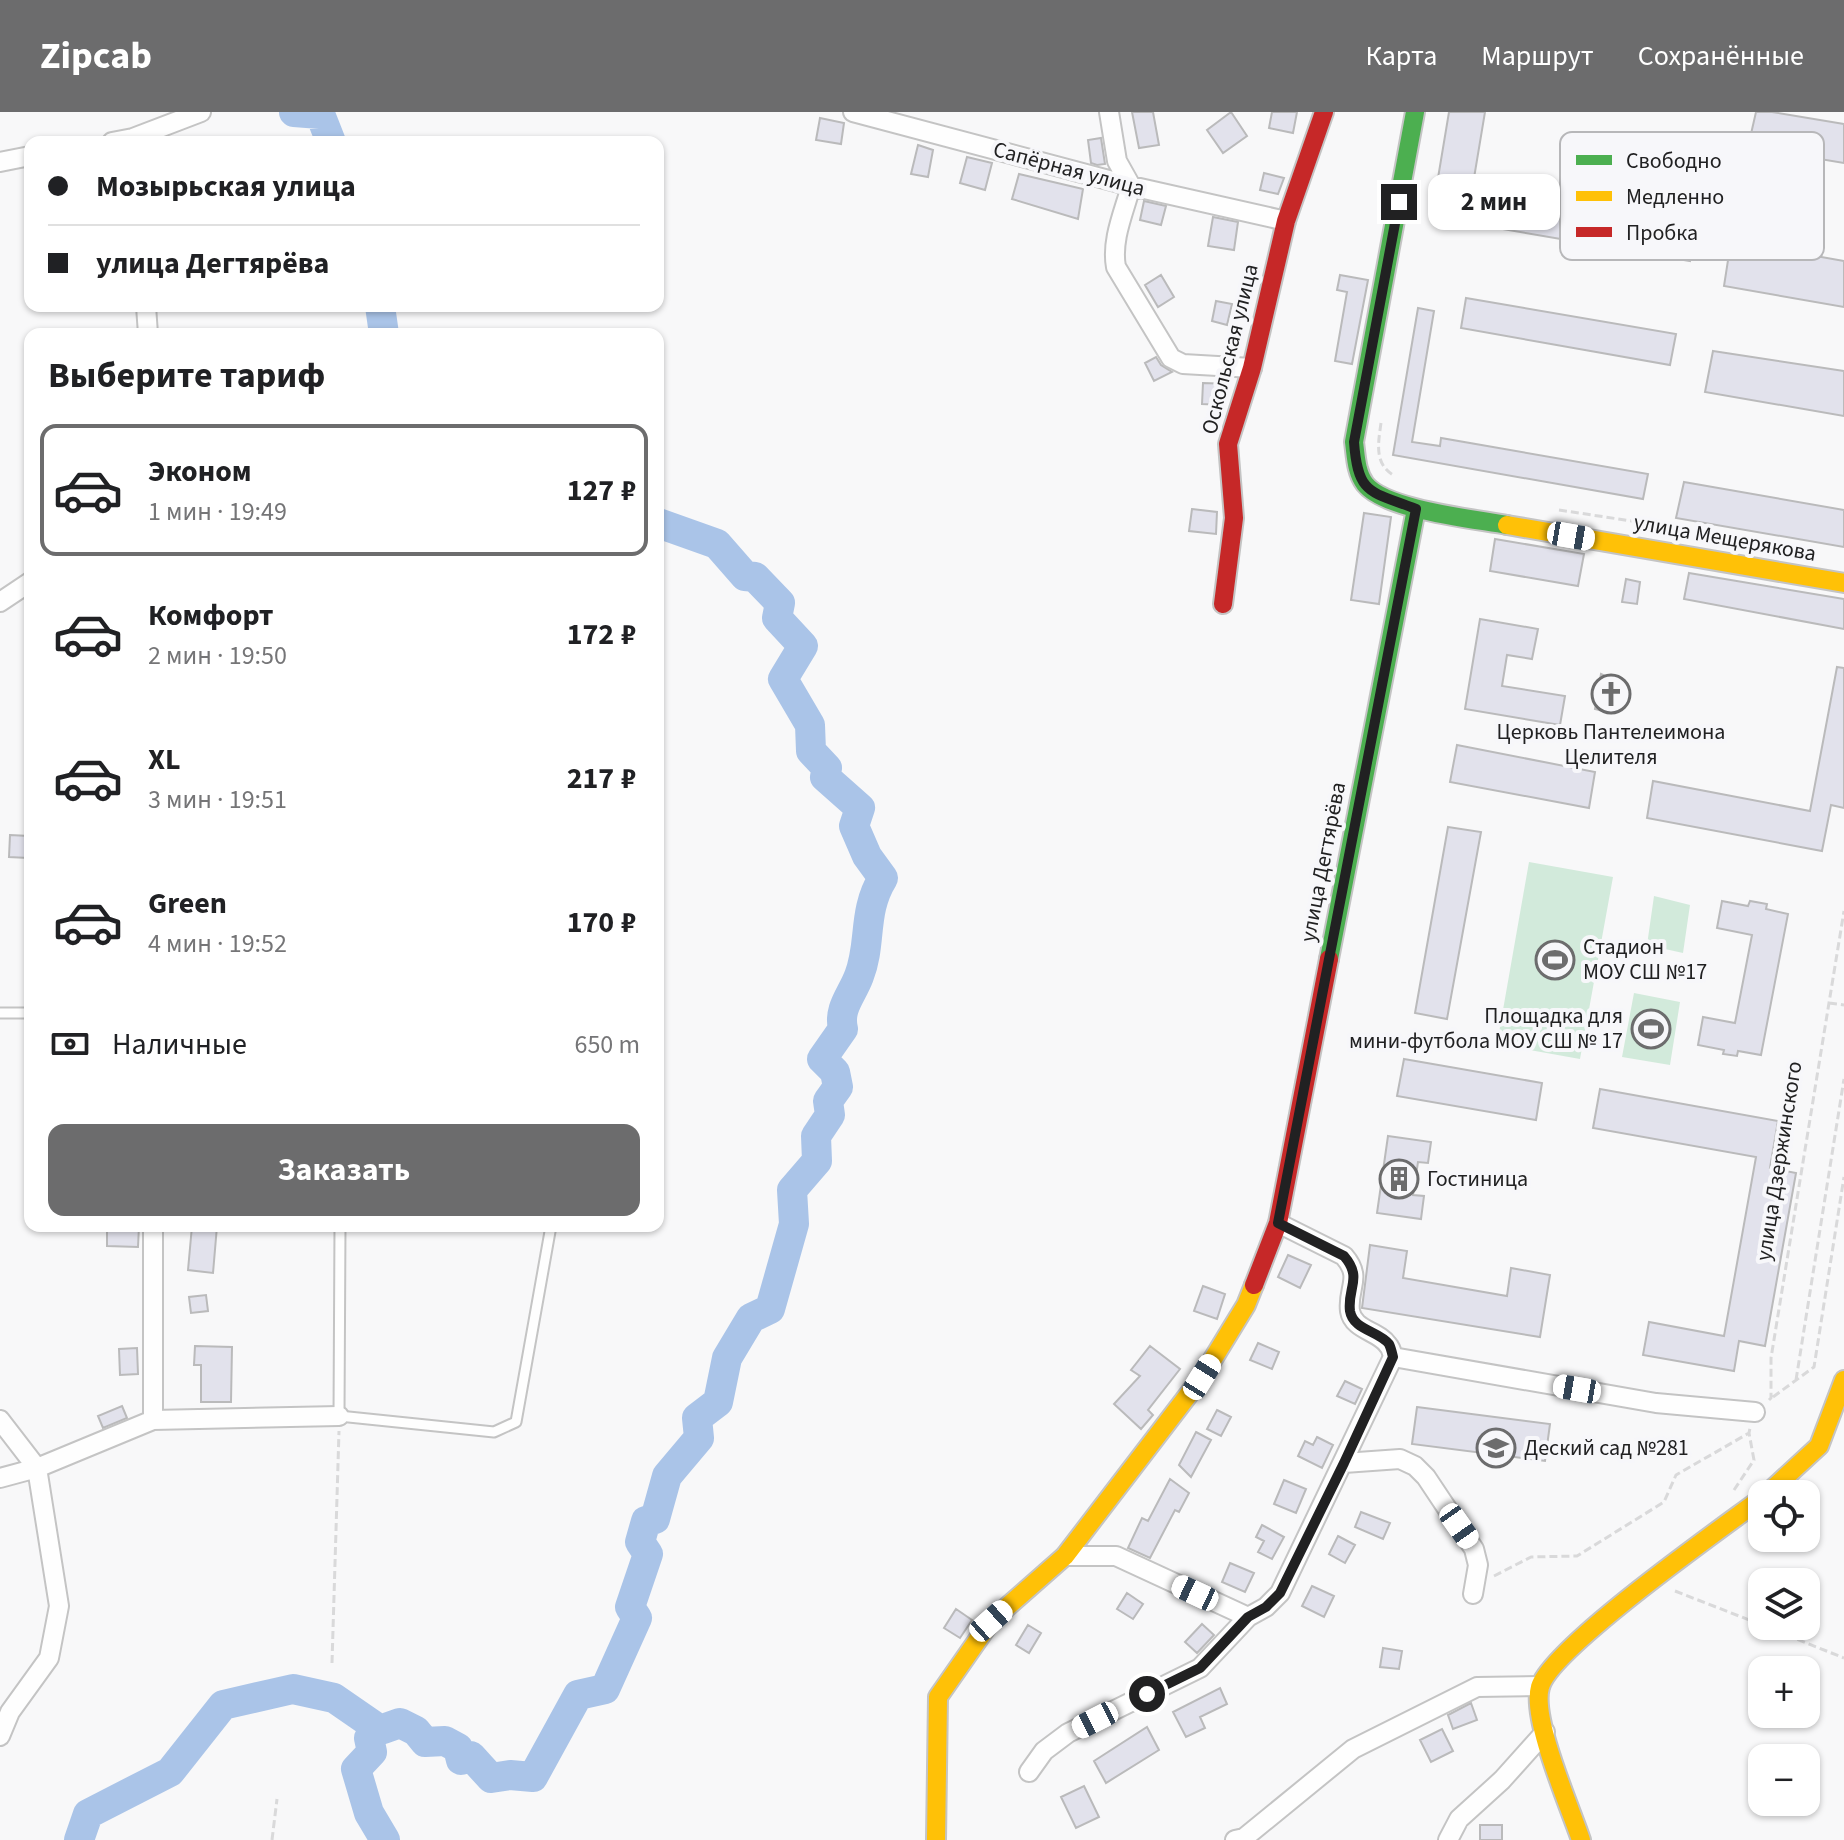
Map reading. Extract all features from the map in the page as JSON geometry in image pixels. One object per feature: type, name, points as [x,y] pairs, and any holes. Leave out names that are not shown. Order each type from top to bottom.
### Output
[{"type":"street","points":[[143,136],[201,112]]},
{"type":"street","name":"Сапёрная улица","points":[[853,112],[1131,186],[1286,221]]},
{"type":"street","points":[[1109,112],[1117,161],[1131,186],[1113,254],[1116,267],[1171,358],[1183,364],[1252,368]]},
{"type":"street","name":"Оскольская улица","points":[[1223,604],[1234,518],[1228,444],[1252,368],[1286,221],[1324,112]]},
{"type":"street","name":"улица Мещерякова","points":[[1415,112],[1354,442],[1356,468],[1368,490],[1416,509],[1844,583]]},
{"type":"street","points":[[0,162],[24,157]]},
{"type":"street","name":"улица Дегтярёва","points":[[936,1840],[938,1697],[991,1621],[1065,1556],[1202,1377],[1246,1305],[1278,1223],[1416,509]]},
{"type":"street","points":[[0,602],[24,586]]},
{"type":"street","points":[[1029,1772],[1044,1751],[1068,1733],[1200,1668],[1248,1617],[1266,1607],[1280,1593],[1393,1357],[1388,1343],[1355,1322],[1350,1311],[1355,1276],[1344,1256],[1278,1223]]},
{"type":"street","points":[[153,1232],[153,1420]]},
{"type":"street","points":[[1393,1357],[1656,1403],[1755,1412]]},
{"type":"street","points":[[1782,1480],[1819,1446],[1844,1380]]},
{"type":"street","points":[[0,1478],[37,1468],[153,1420],[339,1416]]},
{"type":"street","points":[[0,1420],[37,1468],[59,1606],[49,1658],[10,1712],[0,1736]]},
{"type":"street","points":[[1344,1463],[1400,1459],[1415,1466],[1426,1477],[1474,1549],[1478,1565],[1474,1589]]},
{"type":"street","points":[[1581,1840],[1545,1732],[1540,1686],[1547,1671],[1585,1635],[1748,1509]]},
{"type":"street","points":[[1065,1556],[1116,1556],[1248,1617]]},
{"type":"street","points":[[1235,1840],[1244,1838],[1353,1749],[1449,1700],[1477,1687],[1540,1686]]},
{"type":"street","points":[[1448,1840],[1459,1819],[1502,1780],[1545,1732]]},
{"type":"lane","points":[[0,1013],[24,1013]]},
{"type":"lane","points":[[340,1232],[339,1416],[494,1432],[516,1422],[550,1232]]},
{"type":"path","points":[[1382,419],[1377,450],[1388,472],[1399,478]]},
{"type":"path","points":[[1552,509],[1658,525]]},
{"type":"path","name":"улица Дзержинского","points":[[1771,1398],[1771,1358],[1844,911]]},
{"type":"path","points":[[1829,1003],[1844,1005]]},
{"type":"path","points":[[1796,1380],[1844,1079]]},
{"type":"path","points":[[1474,1589],[1531,1557],[1577,1556],[1664,1502],[1676,1475],[1749,1433],[1755,1412],[1814,1367],[1844,1177]]},
{"type":"path","points":[[332,1663],[339,1416]]},
{"type":"path","points":[[1653,1582],[1748,1620]]},
{"type":"path","points":[[1798,1640],[1844,1658]]},
{"type":"path","points":[[272,1840],[277,1799]]},
{"type":"green space","name":"Стадион МОУ СШ №17","points":[[1529,862],[1613,877],[1580,1059],[1497,1044]]},
{"type":"green space","points":[[1654,896],[1690,905],[1683,953],[1647,945]]},
{"type":"green space","name":"Площадка для мини-футбола МОУ СШ № 17","points":[[1634,993],[1680,1002],[1670,1065],[1622,1057]]},
{"type":"building","points":[[1132,112],[1153,112],[1159,145],[1139,148]]},
{"type":"building","points":[[1231,112],[1247,136],[1223,153],[1207,130]]},
{"type":"building","points":[[1272,112],[1297,112],[1293,133],[1269,128]]},
{"type":"building","points":[[1449,112],[1485,112],[1470,202],[1435,196]]},
{"type":"building","points":[[1756,112],[1844,124],[1844,163],[1824,160],[1824,132],[1751,132]]},
{"type":"building","points":[[820,118],[844,123],[841,144],[816,140]]},
{"type":"building","points":[[1101,138],[1105,164],[1097,165],[1091,163],[1088,140]]},
{"type":"building","points":[[918,145],[933,150],[928,177],[911,174]]},
{"type":"building","points":[[967,157],[992,163],[985,190],[960,183]]},
{"type":"building","points":[[1264,173],[1284,178],[1278,194],[1260,190]]},
{"type":"building","points":[[1019,174],[1083,189],[1078,219],[1012,199]]},
{"type":"building","points":[[1485,193],[1560,206],[1560,239],[1479,225]]},
{"type":"building","points":[[1144,201],[1166,206],[1161,225],[1140,220]]},
{"type":"building","points":[[1213,217],[1238,222],[1234,250],[1208,246]]},
{"type":"building","points":[[1824,257],[1844,261],[1844,307],[1724,286],[1728,260],[1824,260]]},
{"type":"building","points":[[1161,275],[1174,297],[1158,307],[1145,285]]},
{"type":"building","points":[[1340,275],[1368,280],[1352,364],[1335,361],[1347,292],[1337,290]]},
{"type":"building","points":[[1466,298],[1676,334],[1670,365],[1461,328]]},
{"type":"building","points":[[1216,301],[1232,304],[1227,325],[1212,321]]},
{"type":"building","points":[[1418,308],[1434,311],[1412,442],[1440,446],[1441,438],[1648,474],[1643,499],[1393,455]]},
{"type":"building","points":[[1713,351],[1844,371],[1844,416],[1705,392]]},
{"type":"building","points":[[1156,357],[1161,365],[1172,372],[1154,381],[1145,363]]},
{"type":"building","points":[[1203,383],[1230,384],[1224,405],[1202,404]]},
{"type":"building","points":[[1684,482],[1844,510],[1844,547],[1676,518]]},
{"type":"building","points":[[1192,509],[1217,512],[1216,534],[1189,531]]},
{"type":"building","points":[[1364,513],[1391,517],[1379,604],[1351,600]]},
{"type":"building","points":[[1495,539],[1584,554],[1578,586],[1490,571]]},
{"type":"building","points":[[1689,573],[1844,599],[1844,629],[1684,599]]},
{"type":"building","points":[[1626,579],[1640,582],[1637,604],[1622,602]]},
{"type":"building","points":[[1480,619],[1538,629],[1532,659],[1507,655],[1502,686],[1565,696],[1560,725],[1465,709]]},
{"type":"building","points":[[1837,667],[1844,668],[1844,808],[1831,805],[1822,851],[1647,818],[1653,781],[1810,811]]},
{"type":"building","name":"Церковь Пантелеимона Целителя","points":[[1601,674],[1613,680],[1615,690],[1623,691],[1619,707],[1612,705],[1611,713],[1595,709]]},
{"type":"building","points":[[1457,745],[1595,772],[1589,808],[1450,782]]},
{"type":"building","points":[[1448,827],[1481,832],[1447,1019],[1415,1013]]},
{"type":"building","points":[[10,835],[24,836],[24,858],[9,857]]},
{"type":"building","points":[[1722,901],[1748,906],[1750,901],[1767,904],[1766,909],[1788,914],[1761,1055],[1738,1051],[1737,1056],[1723,1054],[1724,1050],[1698,1045],[1703,1017],[1735,1023],[1752,935],[1717,928]]},
{"type":"building","points":[[1404,1059],[1542,1083],[1536,1120],[1397,1096]]},
{"type":"building","points":[[1600,1089],[1778,1121],[1770,1168],[1796,1173],[1765,1346],[1739,1341],[1734,1371],[1643,1355],[1649,1322],[1724,1336],[1756,1157],[1593,1128]]},
{"type":"building","name":"Гостиница","points":[[1388,1136],[1431,1142],[1428,1163],[1418,1162],[1413,1195],[1424,1196],[1421,1219],[1377,1213]]},
{"type":"building","points":[[107,1232],[139,1232],[138,1247],[107,1246]]},
{"type":"building","points":[[191,1232],[216,1232],[213,1273],[188,1270]]},
{"type":"building","points":[[1370,1245],[1407,1251],[1403,1278],[1507,1296],[1511,1268],[1550,1275],[1540,1337],[1362,1308]]},
{"type":"building","points":[[1288,1255],[1311,1265],[1300,1288],[1278,1277]]},
{"type":"building","points":[[1203,1286],[1225,1294],[1217,1319],[1194,1311]]},
{"type":"building","points":[[206,1295],[208,1311],[191,1313],[189,1297]]},
{"type":"building","points":[[1258,1343],[1279,1352],[1272,1369],[1250,1360]]},
{"type":"building","points":[[195,1346],[232,1347],[231,1402],[201,1402],[201,1365],[194,1365]]},
{"type":"building","points":[[1150,1346],[1180,1369],[1148,1410],[1153,1415],[1141,1429],[1114,1404],[1140,1376],[1131,1370]]},
{"type":"building","points":[[137,1348],[138,1374],[120,1375],[119,1349]]},
{"type":"building","points":[[1345,1381],[1362,1389],[1355,1404],[1337,1396]]},
{"type":"building","points":[[122,1406],[127,1418],[103,1428],[98,1416]]},
{"type":"building","points":[[1417,1407],[1550,1424],[1545,1461],[1412,1444]]},
{"type":"building","points":[[1217,1410],[1231,1417],[1221,1436],[1207,1429]]},
{"type":"building","points":[[1196,1432],[1211,1440],[1191,1477],[1179,1465]]},
{"type":"building","points":[[1317,1437],[1333,1445],[1322,1468],[1298,1456],[1305,1441],[1313,1445]]},
{"type":"building","points":[[1170,1479],[1189,1493],[1179,1512],[1175,1510],[1150,1558],[1128,1548],[1142,1518],[1148,1521]]},
{"type":"building","points":[[1284,1480],[1306,1489],[1296,1513],[1274,1504]]},
{"type":"building","points":[[1361,1512],[1390,1523],[1383,1539],[1355,1527]]},
{"type":"building","points":[[1262,1525],[1284,1537],[1272,1559],[1258,1552],[1264,1541],[1256,1537]]},
{"type":"building","points":[[1338,1536],[1355,1545],[1345,1563],[1329,1554]]},
{"type":"building","points":[[1230,1563],[1254,1573],[1245,1592],[1222,1582]]},
{"type":"building","points":[[1312,1586],[1334,1596],[1324,1617],[1302,1606]]},
{"type":"building","points":[[1127,1593],[1143,1604],[1133,1619],[1117,1609]]},
{"type":"building","points":[[956,1609],[972,1620],[960,1638],[944,1628]]},
{"type":"building","points":[[1202,1624],[1214,1635],[1197,1653],[1185,1642]]},
{"type":"building","points":[[1028,1625],[1041,1633],[1029,1653],[1016,1645]]},
{"type":"building","points":[[1383,1648],[1402,1651],[1399,1669],[1380,1667]]},
{"type":"building","points":[[1220,1688],[1227,1704],[1200,1717],[1205,1728],[1186,1737],[1173,1712]]},
{"type":"building","points":[[1471,1703],[1477,1720],[1453,1729],[1448,1715]]},
{"type":"building","points":[[1147,1727],[1159,1750],[1106,1783],[1094,1761]]},
{"type":"building","points":[[1442,1729],[1453,1751],[1431,1762],[1420,1740]]},
{"type":"building","points":[[1084,1786],[1099,1817],[1076,1828],[1061,1797]]},
{"type":"building","points":[[1480,1825],[1502,1825],[1502,1840],[1480,1840]]},
{"type":"waterway","points":[[294,112],[320,114],[329,136]]},
{"type":"waterway","points":[[381,312],[383,328]]},
{"type":"waterway","points":[[385,1840],[369,1813],[356,1769],[372,1752],[369,1738],[376,1727],[383,1729],[400,1723],[416,1731],[425,1742],[445,1741],[458,1748],[461,1760],[471,1756],[491,1778],[510,1775],[533,1777],[578,1695],[605,1689],[637,1618],[630,1607],[648,1554],[640,1542],[646,1521],[655,1519],[667,1476],[699,1438],[697,1418],[718,1402],[727,1358],[751,1318],[770,1309],[794,1224],[792,1190],[817,1161],[816,1136],[830,1115],[828,1101],[838,1087],[835,1072],[822,1059],[843,1029],[842,1015],[863,964],[872,903],[883,878],[867,856],[854,826],[860,808],[825,777],[827,768],[811,751],[810,725],[783,679],[803,646],[777,618],[780,603],[755,577],[745,576],[717,544],[664,525]]},
{"type":"waterway","points":[[79,1840],[88,1814],[170,1772],[223,1705],[293,1689],[334,1698],[376,1727]]},
{"type":"traffic: fast","points":[[1415,112],[1354,442],[1357,464],[1365,484],[1391,501],[1432,512],[1507,525]]},
{"type":"traffic: fast","points":[[1329,959],[1416,509]]},
{"type":"traffic: slow","points":[[1507,525],[1844,583]]},
{"type":"traffic: slow","points":[[936,1840],[938,1697],[991,1621],[1065,1556],[1202,1377],[1246,1305],[1254,1285]]},
{"type":"traffic: slow","points":[[1782,1480],[1819,1446],[1844,1380]]},
{"type":"traffic: slow","points":[[1581,1840],[1546,1741],[1541,1720],[1540,1687],[1551,1669],[1605,1618],[1748,1508]]},
{"type":"traffic: jam","points":[[1223,604],[1234,518],[1228,444],[1252,368],[1286,221],[1324,112]]},
{"type":"traffic: jam","points":[[1254,1285],[1278,1223],[1329,959]]},
{"type":"place","name":"Церковь Пантелеимона Целителя","points":[[1611,694]]},
{"type":"place","name":"Стадион МОУ СШ №17","points":[[1555,960]]},
{"type":"place","name":"Площадка для мини-футбола МОУ СШ № 17","points":[[1651,1029]]},
{"type":"place","name":"Гостиница","points":[[1399,1179]]},
{"type":"place","name":"Деский сад №281","points":[[1496,1448]]},
{"type":"route","points":[[1147,1694],[1200,1668],[1248,1617],[1266,1607],[1280,1593],[1393,1357],[1388,1343],[1355,1322],[1350,1311],[1355,1276],[1344,1256],[1278,1223],[1416,509],[1368,490],[1356,468],[1354,442],[1399,202]]}]
